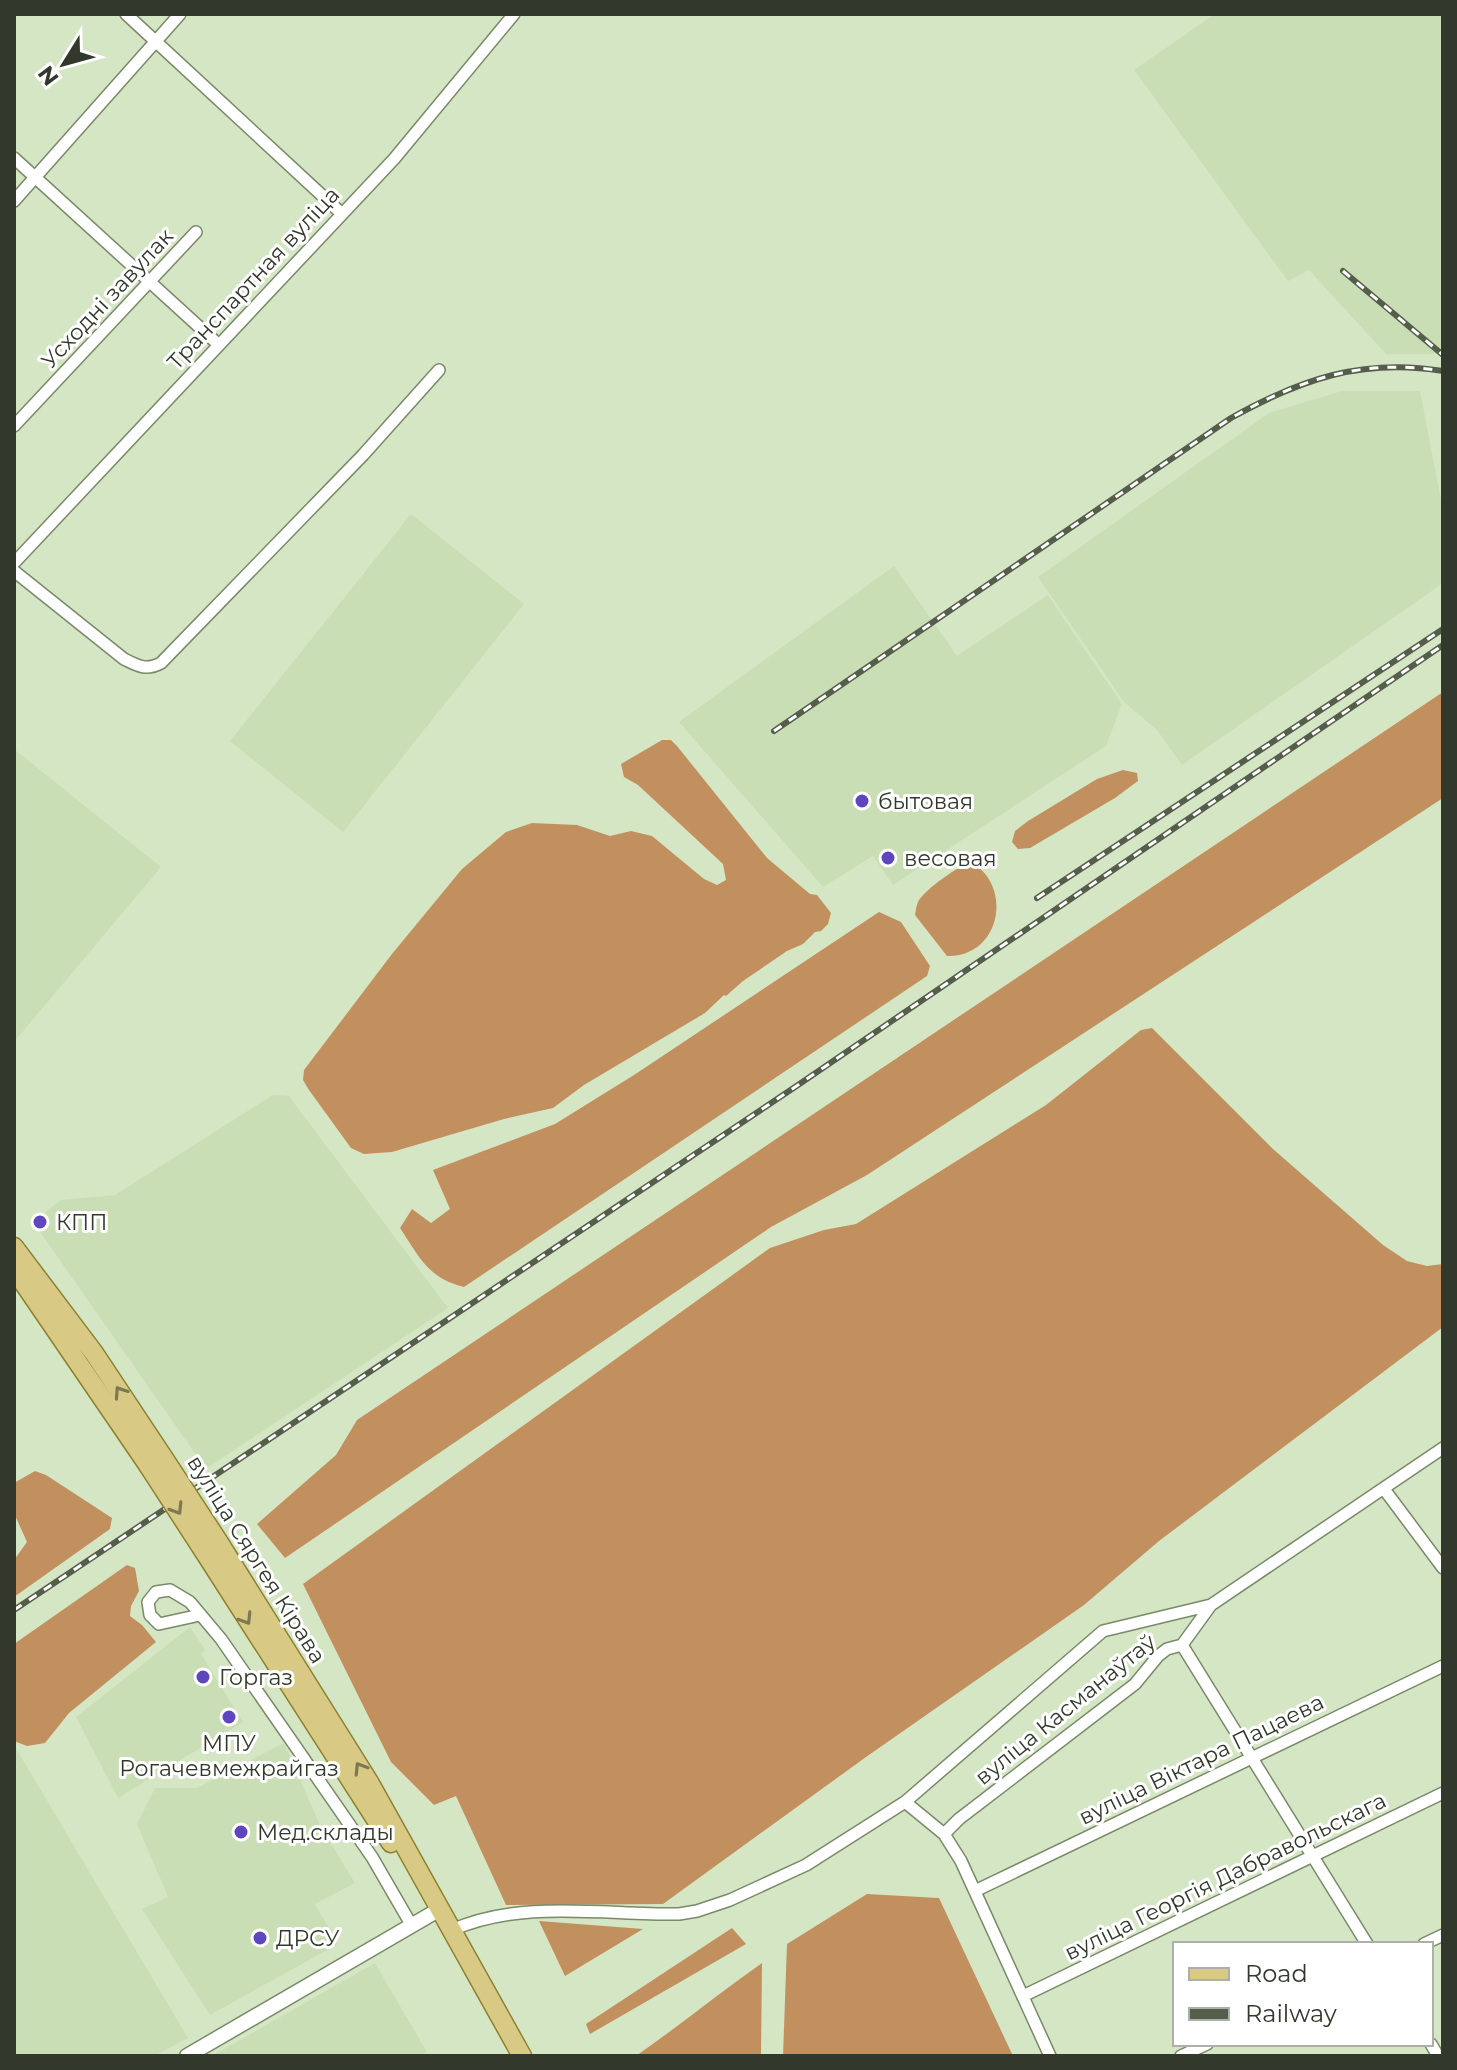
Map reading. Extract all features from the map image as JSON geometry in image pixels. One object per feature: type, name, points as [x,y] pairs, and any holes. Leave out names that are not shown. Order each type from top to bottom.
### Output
[{"type":"main road","name":"вуліца Сяргея Кірава","points":[[14,1247],[94,1353],[156,1461],[211,1547],[369,1782],[522,2056]]},
{"type":"main road","name":"вуліца Сяргея Кірава","points":[[14,1269],[156,1461]]},
{"type":"street","points":[[126,14],[341,213]]},
{"type":"street","points":[[14,201],[180,14]]},
{"type":"street","name":"Транспартная вуліца","points":[[14,563],[394,159],[514,14]]},
{"type":"street","points":[[14,158],[219,345]]},
{"type":"street","name":"Усходні завулак","points":[[14,426],[196,232]]},
{"type":"street","points":[[14,571],[124,659],[141,668],[153,668],[363,455],[439,370]]},
{"type":"street","name":"вуліца Касманаўтаў","points":[[944,1834],[959,1819],[1135,1684],[1158,1656],[1167,1649],[1182,1645],[1211,1605],[1443,1448]]},
{"type":"street","points":[[1384,1489],[1443,1568]]},
{"type":"street","points":[[1431,1551],[1443,1542]]},
{"type":"street","points":[[452,1930],[478,1918],[547,1912],[661,1914],[697,1911],[730,1900],[820,1858],[905,1802],[1103,1631],[1211,1605]]},
{"type":"street","points":[[200,1615],[221,1639],[364,1845],[412,1926]]},
{"type":"street","points":[[1182,1645],[1366,1942]]},
{"type":"street","name":"вуліца Віктара Пацаева","points":[[977,1890],[1443,1666]]},
{"type":"street","name":"вуліца Георгія Дабравольскага","points":[[1023,1996],[1443,1793]]},
{"type":"street","points":[[905,1802],[944,1834],[977,1890],[1050,2056]]},
{"type":"street","points":[[187,2056],[440,1909]]},
{"type":"street","points":[[1181,2056],[1203,2046]]},
{"type":"shaded area","points":[[1215,14],[1443,14],[1443,354],[1386,354],[1309,270],[1288,281],[1134,70]]},
{"type":"shaded area","points":[[1342,391],[1420,391],[1443,510],[1443,583],[1182,765],[1157,730],[1124,702],[1038,577],[1269,413]]},
{"type":"shaded area","points":[[411,514],[524,604],[343,832],[230,741]]},
{"type":"shaded area","points":[[894,566],[957,656],[1048,595],[1122,704],[1106,746],[893,885],[873,856],[823,887],[679,722]]},
{"type":"shaded area","points":[[1443,692],[1443,798],[867,1175],[771,1227],[285,1558],[257,1524],[336,1455],[357,1420]]},
{"type":"shaded area","points":[[662,740],[671,740],[677,746],[767,858],[810,894],[817,895],[831,913],[828,924],[803,944],[787,951],[743,981],[705,1013],[584,1085],[553,1108],[392,1152],[364,1154],[351,1148],[309,1090],[303,1080],[304,1070],[392,954],[462,869],[506,832],[532,823],[577,825],[610,836],[631,831],[652,836],[704,879],[717,885],[726,880],[723,864],[638,785],[624,777],[621,764]]},
{"type":"shaded area","points":[[14,749],[161,867],[14,1042]]},
{"type":"shaded area","points":[[1123,770],[1137,773],[1138,781],[1115,798],[1030,848],[1018,849],[1012,842],[1015,831],[1028,821],[1097,779]]},
{"type":"shaded area","points":[[972,863],[985,874],[993,887],[995,918],[989,933],[979,945],[965,953],[947,956],[915,915],[917,905],[927,891],[943,878]]},
{"type":"shaded area","points":[[879,912],[901,922],[930,966],[927,976],[464,1287],[442,1278],[426,1265],[400,1228],[412,1209],[431,1223],[450,1209],[433,1170],[555,1124]]},
{"type":"shaded area","points":[[1152,1028],[1273,1149],[1383,1245],[1407,1261],[1427,1266],[1443,1264],[1443,1327],[1159,1541],[1084,1605],[663,1904],[506,1905],[456,1796],[434,1805],[391,1762],[303,1584],[770,1248],[824,1230],[856,1224],[1046,1105],[1141,1030]]},
{"type":"shaded area","points":[[273,1095],[289,1096],[448,1308],[206,1469],[33,1222],[61,1200],[115,1195]]},
{"type":"shaded area","points":[[35,1471],[112,1518],[110,1529],[14,1597],[14,1560],[27,1542],[14,1513],[14,1483]]},
{"type":"shaded area","points":[[127,1565],[135,1568],[139,1591],[131,1606],[130,1616],[156,1642],[69,1713],[45,1743],[27,1746],[14,1741],[14,1644]]},
{"type":"shaded area","points":[[190,1627],[205,1650],[201,1654],[243,1722],[118,1798],[76,1717]]},
{"type":"shaded area","points":[[284,1743],[320,1825],[355,1883],[315,1904],[338,1944],[210,2015],[142,1909],[168,1897],[137,1824],[155,1788],[197,1788]]},
{"type":"shaded area","points":[[14,1745],[188,2038],[154,2056],[14,2056]]},
{"type":"shaded area","points":[[867,1894],[939,1898],[1013,2056],[783,2056],[787,1944]]},
{"type":"shaded area","points":[[539,1921],[643,1929],[565,1976]]},
{"type":"shaded area","points":[[732,1928],[746,1944],[590,2034],[586,2024]]},
{"type":"shaded area","points":[[375,1963],[427,2052],[420,2056],[212,2056]]},
{"type":"shaded area","points":[[762,1963],[761,2056],[636,2056],[730,1986]]},
{"type":"railway","points":[[1343,271],[1443,355]]},
{"type":"railway","points":[[774,731],[1231,418],[1257,404],[1307,383],[1359,370],[1386,367],[1443,371]]},
{"type":"railway","points":[[1037,898],[1443,629]]},
{"type":"railway","points":[[14,1610],[798,1085],[1443,645]]},
{"type":"place","name":"бытовая","points":[[862,801]]},
{"type":"place","name":"весовая","points":[[888,858]]},
{"type":"place","name":"КПП","points":[[40,1222]]},
{"type":"place","name":"Горгаз","points":[[203,1677]]},
{"type":"place","name":"МПУ Рогачевмежрайгаз","points":[[229,1717]]},
{"type":"place","name":"Мед.склады","points":[[241,1832]]},
{"type":"place","name":"ДРСУ","points":[[260,1938]]}]
